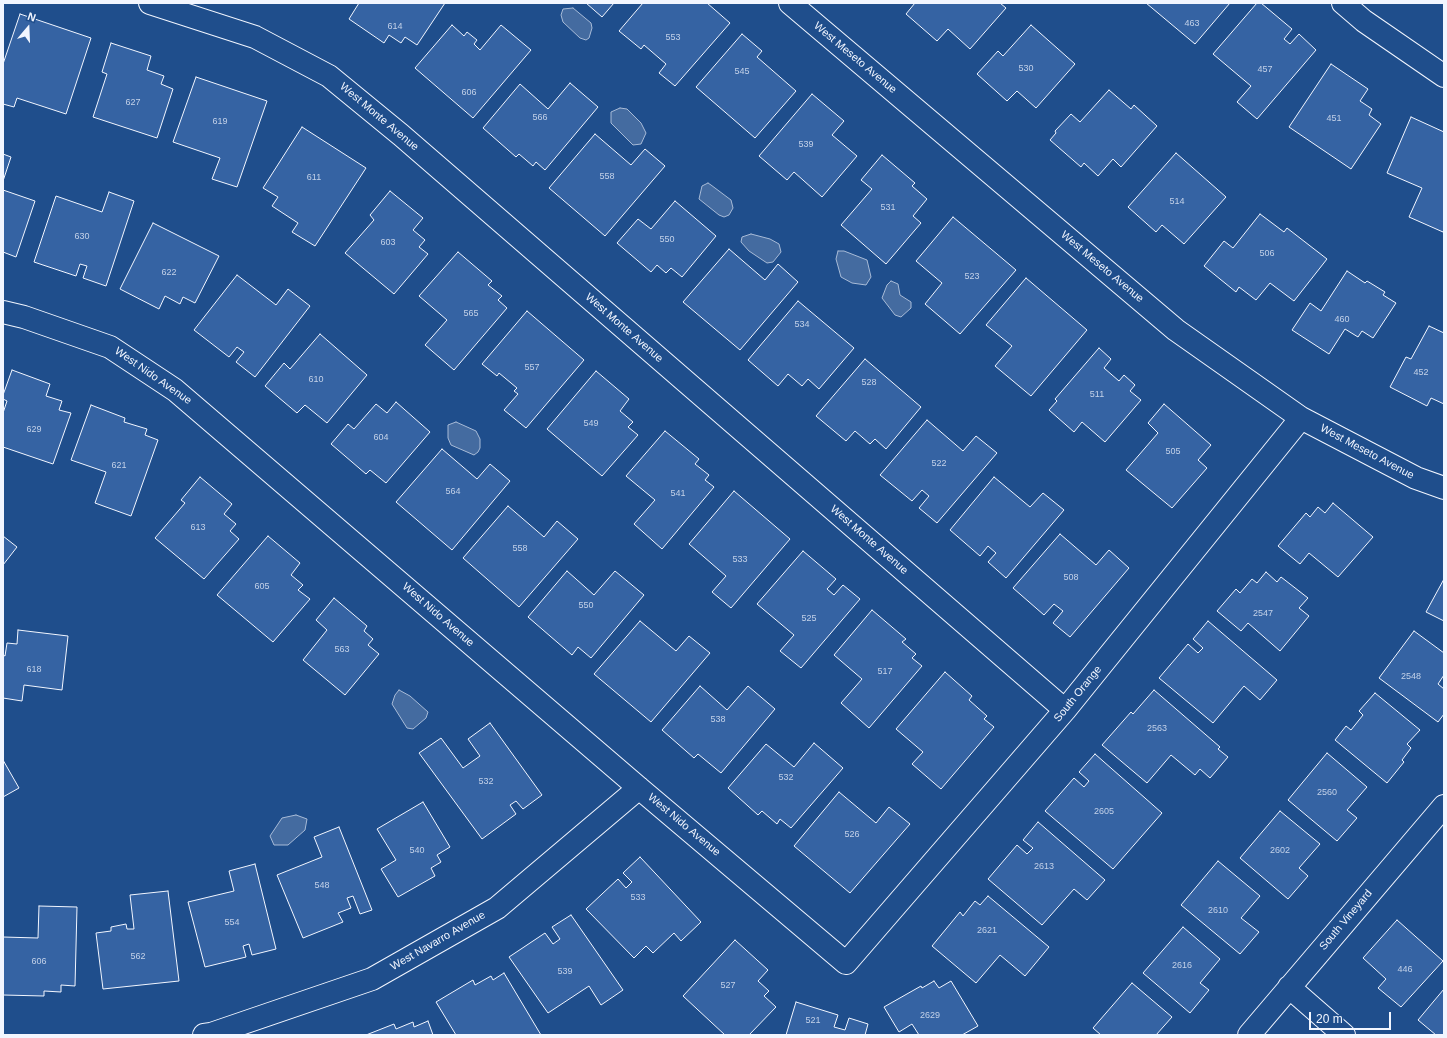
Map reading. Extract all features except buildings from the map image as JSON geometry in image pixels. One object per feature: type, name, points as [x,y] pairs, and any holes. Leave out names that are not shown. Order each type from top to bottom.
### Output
[{"type":"street","name":"West Monte Avenue","points":[[150,3],[255,37],[329,76],[401,135],[1065,710]]},
{"type":"street","name":"West Meseto Avenue","points":[[790,3],[1176,330],[1301,418],[1416,478],[1444,488]]},
{"type":"street","points":[[1343,3],[1364,21],[1444,76]]},
{"type":"street","name":"West Nido Avenue","points":[[3,312],[24,317],[110,347],[175,390],[639,788],[846,963]]},
{"type":"street","name":"South Orange","points":[[846,963],[1065,710],[1301,418]]},
{"type":"street","name":"West Navarro Avenue","points":[[204,1035],[211,1034],[372,979],[497,908],[639,788]]},
{"type":"street","name":"South Vineyard","points":[[1249,1035],[1444,806]]},
{"type":"street","points":[[1289,987],[1344,1035]]},
{"type":"water","points":[[573,8],[591,23],[592,28],[589,38],[586,40],[580,38],[563,22],[561,15],[563,9]]},
{"type":"water","points":[[620,108],[627,109],[641,123],[646,133],[641,144],[633,145],[611,123],[611,112]]},
{"type":"water","points":[[708,183],[731,200],[733,208],[729,215],[724,217],[719,215],[699,199],[702,186]]},
{"type":"water","points":[[751,234],[770,239],[779,244],[781,252],[773,262],[767,263],[749,251],[741,242],[742,237]]},
{"type":"water","points":[[838,251],[844,251],[867,260],[871,277],[866,285],[852,283],[841,277],[836,259]]},
{"type":"water","points":[[891,281],[898,284],[900,295],[911,302],[911,308],[901,317],[895,315],[882,298],[887,285]]},
{"type":"water","points":[[456,422],[476,431],[480,439],[480,448],[474,455],[451,445],[448,438],[448,425]]},
{"type":"water","points":[[399,690],[410,696],[428,712],[426,718],[413,729],[407,728],[392,704],[395,695]]},
{"type":"water","points":[[296,815],[307,819],[305,830],[288,845],[274,845],[270,836],[282,818]]}]
